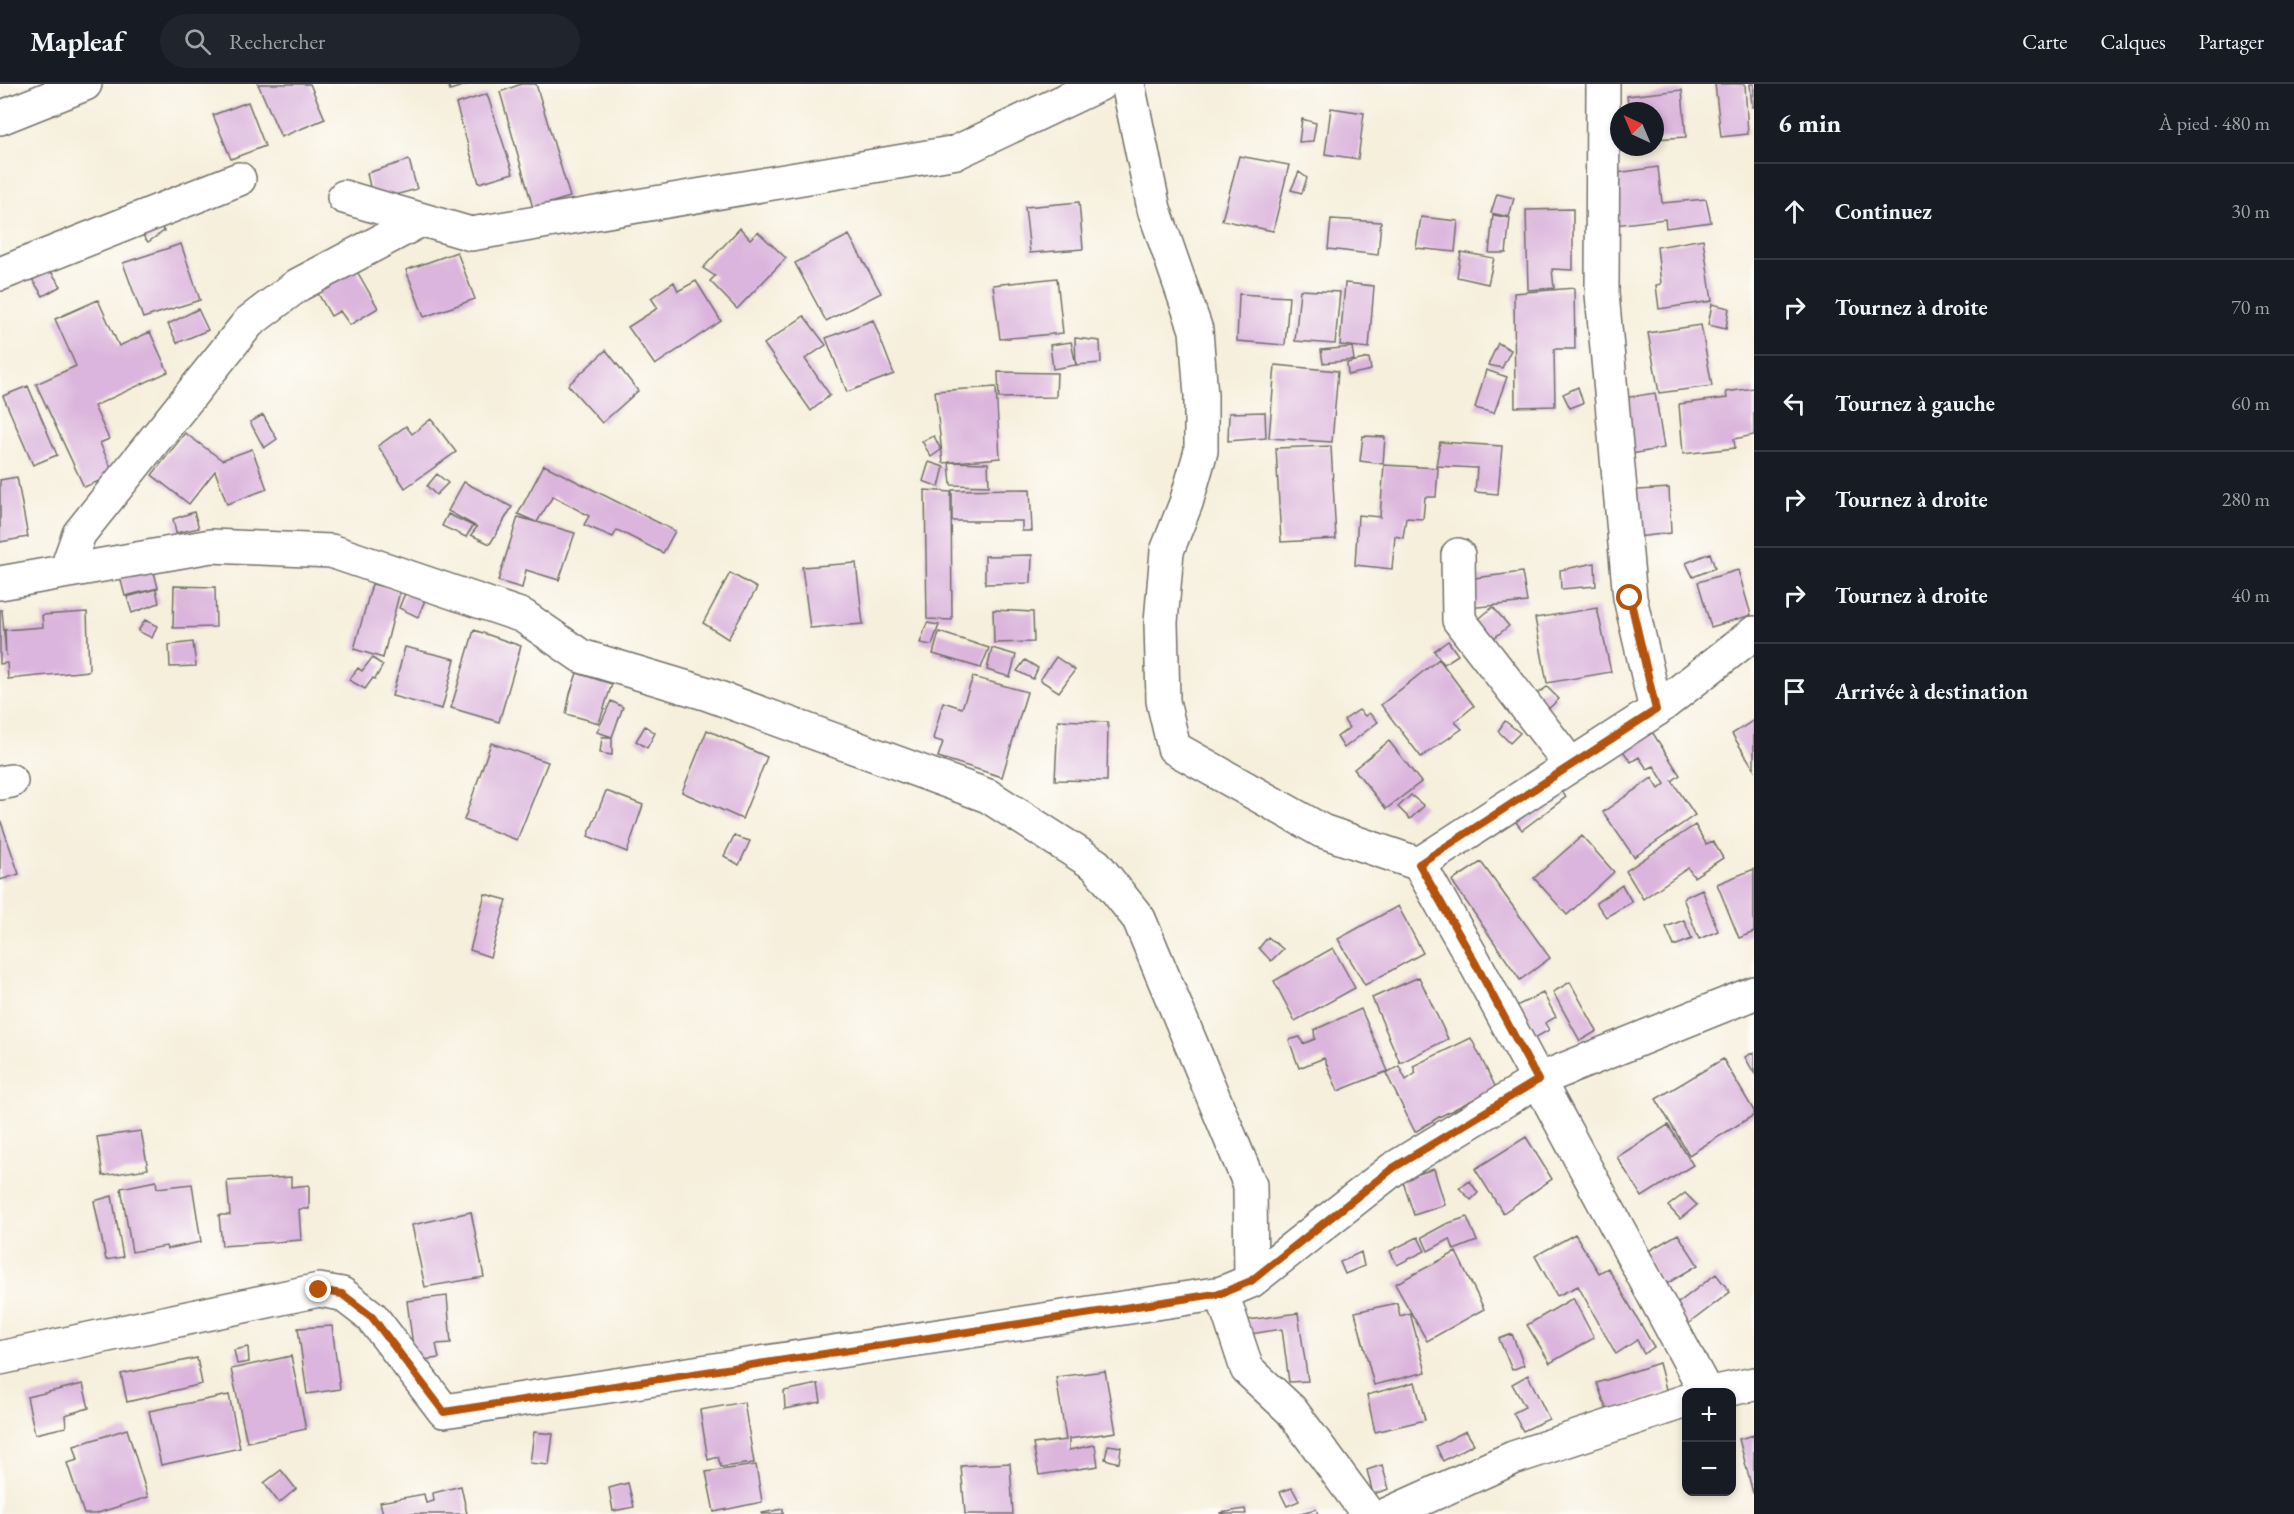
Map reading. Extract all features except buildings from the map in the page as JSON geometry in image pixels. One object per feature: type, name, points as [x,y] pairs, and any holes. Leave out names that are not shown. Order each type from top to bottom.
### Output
[{"type":"street","points":[[0,118],[85,84]]},
{"type":"street","points":[[344,197],[471,234],[957,152],[1100,84]]},
{"type":"street","points":[[1128,84],[1154,209],[1196,330],[1202,396],[1201,451],[1186,503],[1167,551],[1161,622],[1162,701],[1174,748],[1322,831],[1419,864],[1473,959],[1704,1388]]},
{"type":"street","points":[[1603,84],[1602,294],[1630,598],[1656,710]]},
{"type":"street","points":[[0,274],[239,179]]},
{"type":"street","points":[[66,571],[79,534],[249,322],[298,285],[421,220]]},
{"type":"street","points":[[0,583],[211,546],[331,551],[523,616],[581,656],[708,694],[988,796],[1096,865],[1139,919],[1250,1185],[1236,1287],[1246,1369],[1291,1410],[1368,1514]]},
{"type":"street","points":[[1458,555],[1459,620],[1572,765]]},
{"type":"street","points":[[1419,864],[1656,710],[1754,633]]},
{"type":"street","points":[[0,1358],[319,1290],[342,1294],[372,1317],[444,1412],[1236,1287],[1393,1168],[1538,1080],[1754,993]]},
{"type":"street","points":[[1735,1388],[1754,1384]]},
{"type":"street","points":[[1388,1514],[1513,1458],[1682,1402]]},
{"type":"route","points":[[319,1290],[342,1294],[372,1317],[444,1412],[617,1383],[1222,1293],[1251,1281],[1393,1168],[1538,1080],[1419,864],[1656,710],[1630,598]]}]
